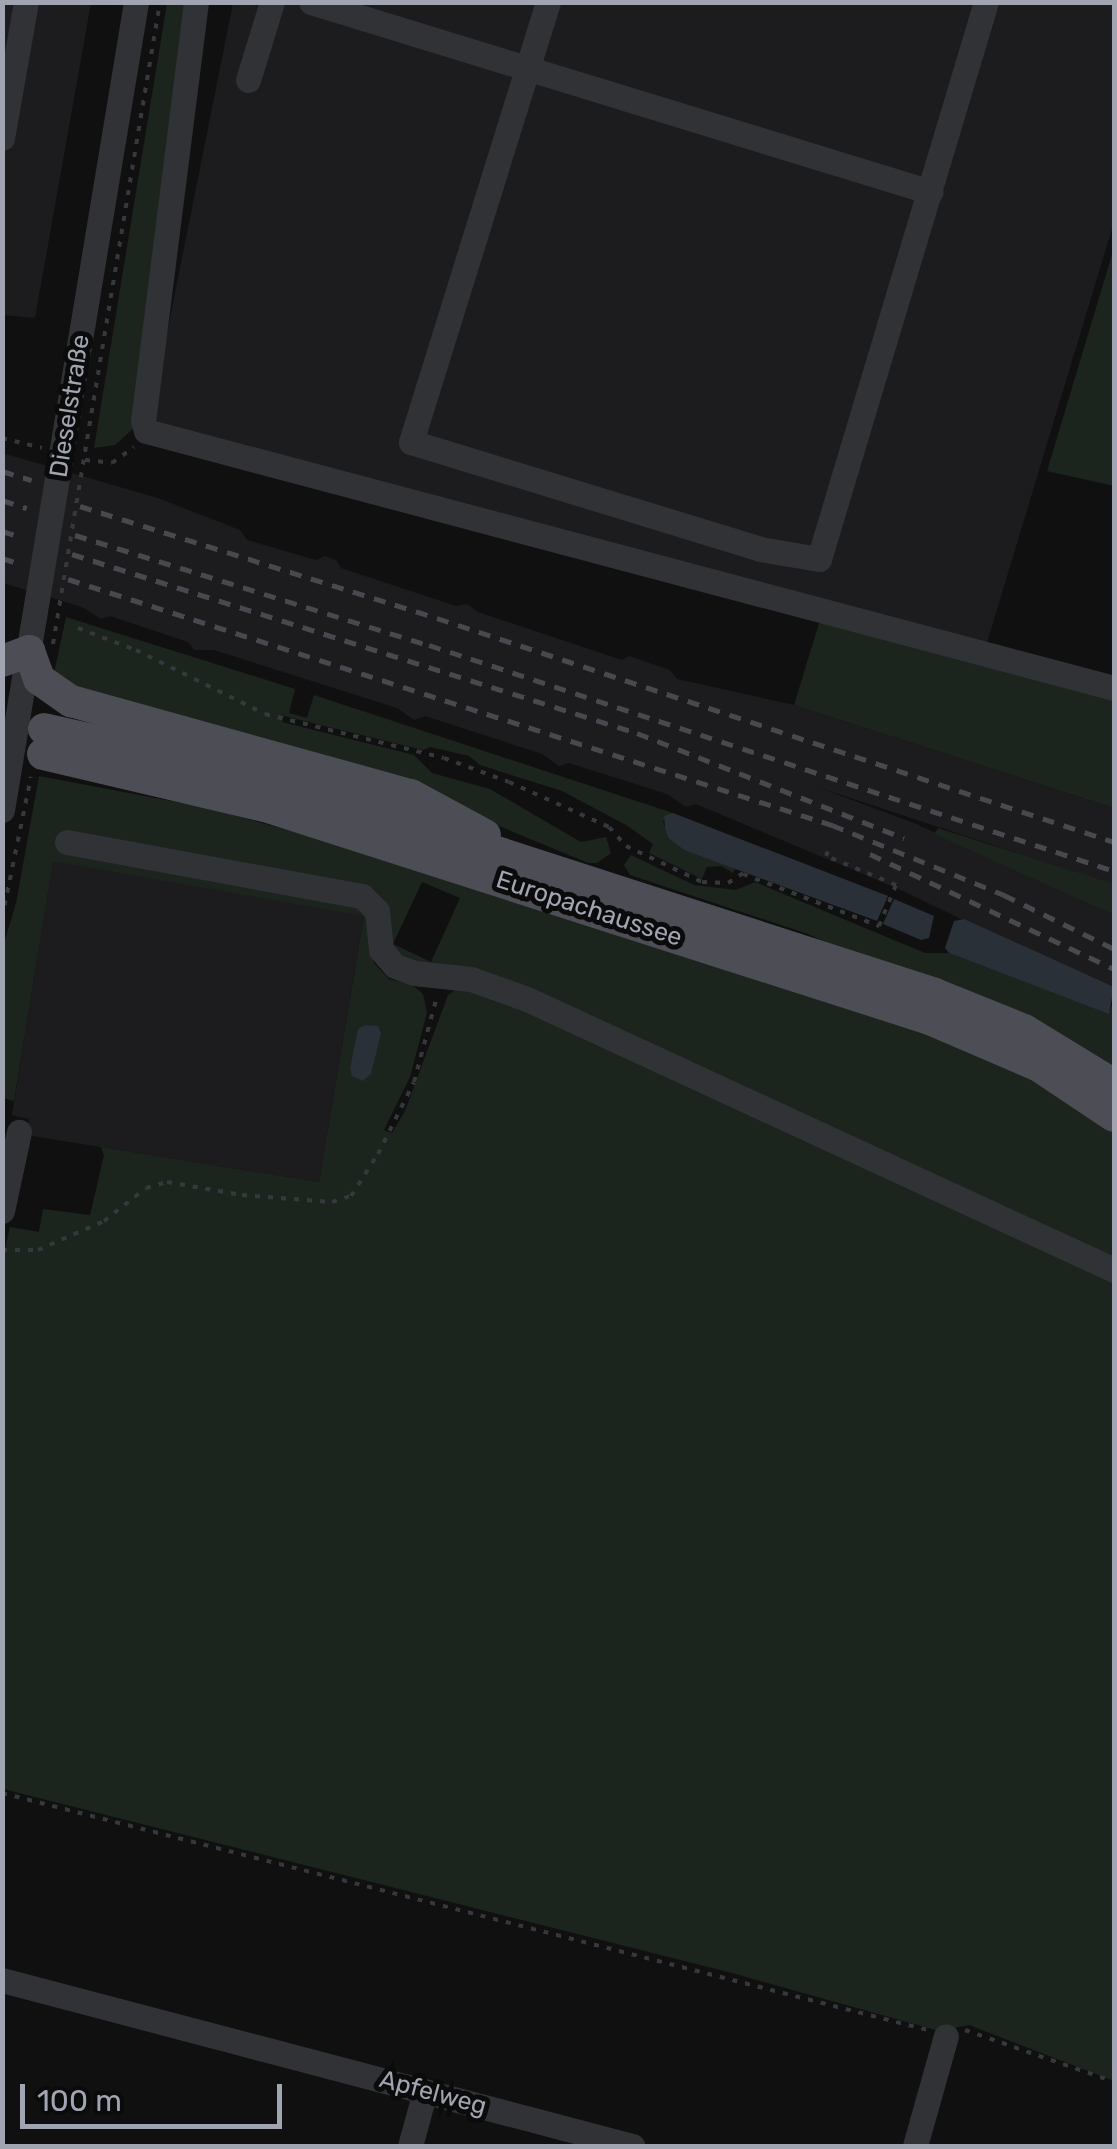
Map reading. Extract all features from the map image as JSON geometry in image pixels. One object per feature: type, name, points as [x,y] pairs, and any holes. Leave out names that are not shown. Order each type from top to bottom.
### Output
[{"type":"main road","points":[[28,656],[39,680],[71,701],[411,795],[538,866]]},
{"type":"main road","name":"Europachaussee","points":[[40,751],[247,774],[965,1005],[1038,1038],[1114,1085]]},
{"type":"main road","name":"Europachaussee","points":[[40,751],[281,810],[930,1019],[1039,1066],[1114,1116]]},
{"type":"street","points":[[2,138],[26,2]]},
{"type":"street","points":[[196,2],[142,420],[146,431],[1114,688]]},
{"type":"street","points":[[248,80],[272,2]]},
{"type":"street","points":[[310,2],[930,192]]},
{"type":"street","points":[[548,2],[411,442],[742,544],[820,559],[986,2]]},
{"type":"street","name":"Dieselstraße","points":[[10,810],[28,656],[82,406],[125,4]]},
{"type":"street","points":[[68,842],[362,896],[377,912],[380,950],[394,966],[471,979],[527,999],[1114,1270]]},
{"type":"street","points":[[2,1211],[19,1132]]},
{"type":"street","name":"Apfelweg","points":[[2,1980],[632,2146]]},
{"type":"street","points":[[915,2146],[946,2036]]},
{"type":"street","points":[[410,2146],[425,2091]]},
{"type":"path","points":[[100,2],[125,4]]},
{"type":"path","points":[[28,656],[82,406],[160,2]]},
{"type":"path","points":[[78,628],[136,650],[275,718],[444,758],[510,782],[609,827],[626,846],[702,882],[728,883],[745,872],[879,926],[896,885],[826,856],[828,851]]},
{"type":"path","points":[[2,918],[10,810],[40,751]]},
{"type":"path","points":[[2,1250],[38,1250],[104,1220],[146,1188],[168,1182],[242,1196],[332,1202],[351,1196],[378,1154],[414,1082],[442,977]]},
{"type":"path","points":[[2,1793],[730,1976],[946,2036],[974,2030],[1114,2082]]},
{"type":"shaded area","points":[[3,3],[91,3],[35,318],[3,315]]},
{"type":"shaded area","points":[[167,3],[193,3],[134,428],[115,445],[94,448]]},
{"type":"shaded area","points":[[233,3],[1114,3],[1114,222],[986,646],[162,427],[151,413]]},
{"type":"shaded area","points":[[1114,248],[1114,486],[1047,471]]},
{"type":"shaded area","points":[[2,453],[158,498],[240,530],[247,540],[316,560],[325,556],[336,560],[341,568],[456,606],[467,604],[478,612],[622,660],[629,656],[670,670],[677,679],[794,705],[1114,808],[1114,885],[817,787],[914,823],[1114,915],[1114,993],[899,889],[696,804],[686,807],[667,794],[569,763],[559,766],[542,754],[425,716],[414,720],[397,708],[214,650],[194,650],[188,642],[110,616],[101,619],[82,607],[3,583]]},
{"type":"shaded area","points":[[66,617],[295,689],[289,713],[307,718],[314,695],[673,813],[663,821],[668,838],[684,850],[736,866],[733,873],[721,866],[707,867],[702,879],[649,853],[653,844],[562,791],[480,765],[469,756],[430,747],[423,750],[284,716],[282,722],[414,755],[432,773],[490,789],[581,842],[606,837],[611,853],[597,863],[588,863],[451,806],[67,690],[54,673]]},
{"type":"shaded area","points":[[820,620],[1114,697],[1114,808],[794,705]]},
{"type":"shaded area","points":[[39,776],[208,808],[427,869],[914,1027],[1004,1063],[1114,1131],[1114,1261],[587,1015],[464,970],[402,962],[389,948],[386,908],[374,895],[140,853],[77,835],[64,840],[65,847],[362,903],[371,918],[369,939],[374,963],[389,979],[411,984],[423,994],[427,1013],[410,1077],[384,1130],[392,1133],[405,1111],[448,995],[461,986],[506,1000],[576,1031],[1114,1280],[1114,2081],[969,2025],[939,2031],[732,1973],[3,1789],[2,1263],[10,1227],[39,1232],[43,1209],[90,1215],[104,1155],[101,1147],[319,1182],[364,916],[53,861],[14,1101],[3,1098],[2,950],[16,903]],"holes":[[[422,882],[460,898],[431,962],[393,944]]]},
{"type":"shaded area","points":[[673,813],[888,896],[877,921],[684,850],[668,838],[665,828],[664,816]]},
{"type":"shaded area","points":[[938,828],[1114,884],[1114,915],[934,834]]},
{"type":"shaded area","points":[[631,855],[694,885],[736,890],[755,882],[925,953],[949,953],[1109,1013],[1114,999],[1114,1076],[808,934],[630,875],[624,865]]},
{"type":"shaded area","points":[[53,860],[364,915],[319,1182],[26,1135],[29,1119],[12,1115]]},
{"type":"shaded area","points":[[894,899],[934,916],[929,938],[921,940],[883,924]]},
{"type":"shaded area","points":[[964,919],[1114,987],[1109,1014],[949,953],[945,948],[954,921]]},
{"type":"shaded area","points":[[378,1026],[381,1033],[371,1074],[363,1081],[352,1076],[350,1069],[358,1029]]},
{"type":"railway","points":[[2,471],[32,480]]},
{"type":"railway","points":[[2,500],[27,508]]},
{"type":"railway","points":[[80,506],[437,618],[1114,842]]},
{"type":"railway","points":[[2,531],[22,537]]},
{"type":"railway","points":[[75,535],[429,645],[1114,871]]},
{"type":"railway","points":[[72,554],[637,733],[904,838]]},
{"type":"railway","points":[[2,558],[17,563]]},
{"type":"railway","points":[[68,579],[832,825],[1004,895],[1114,949]]},
{"type":"railway","points":[[870,854],[1114,969]]}]
